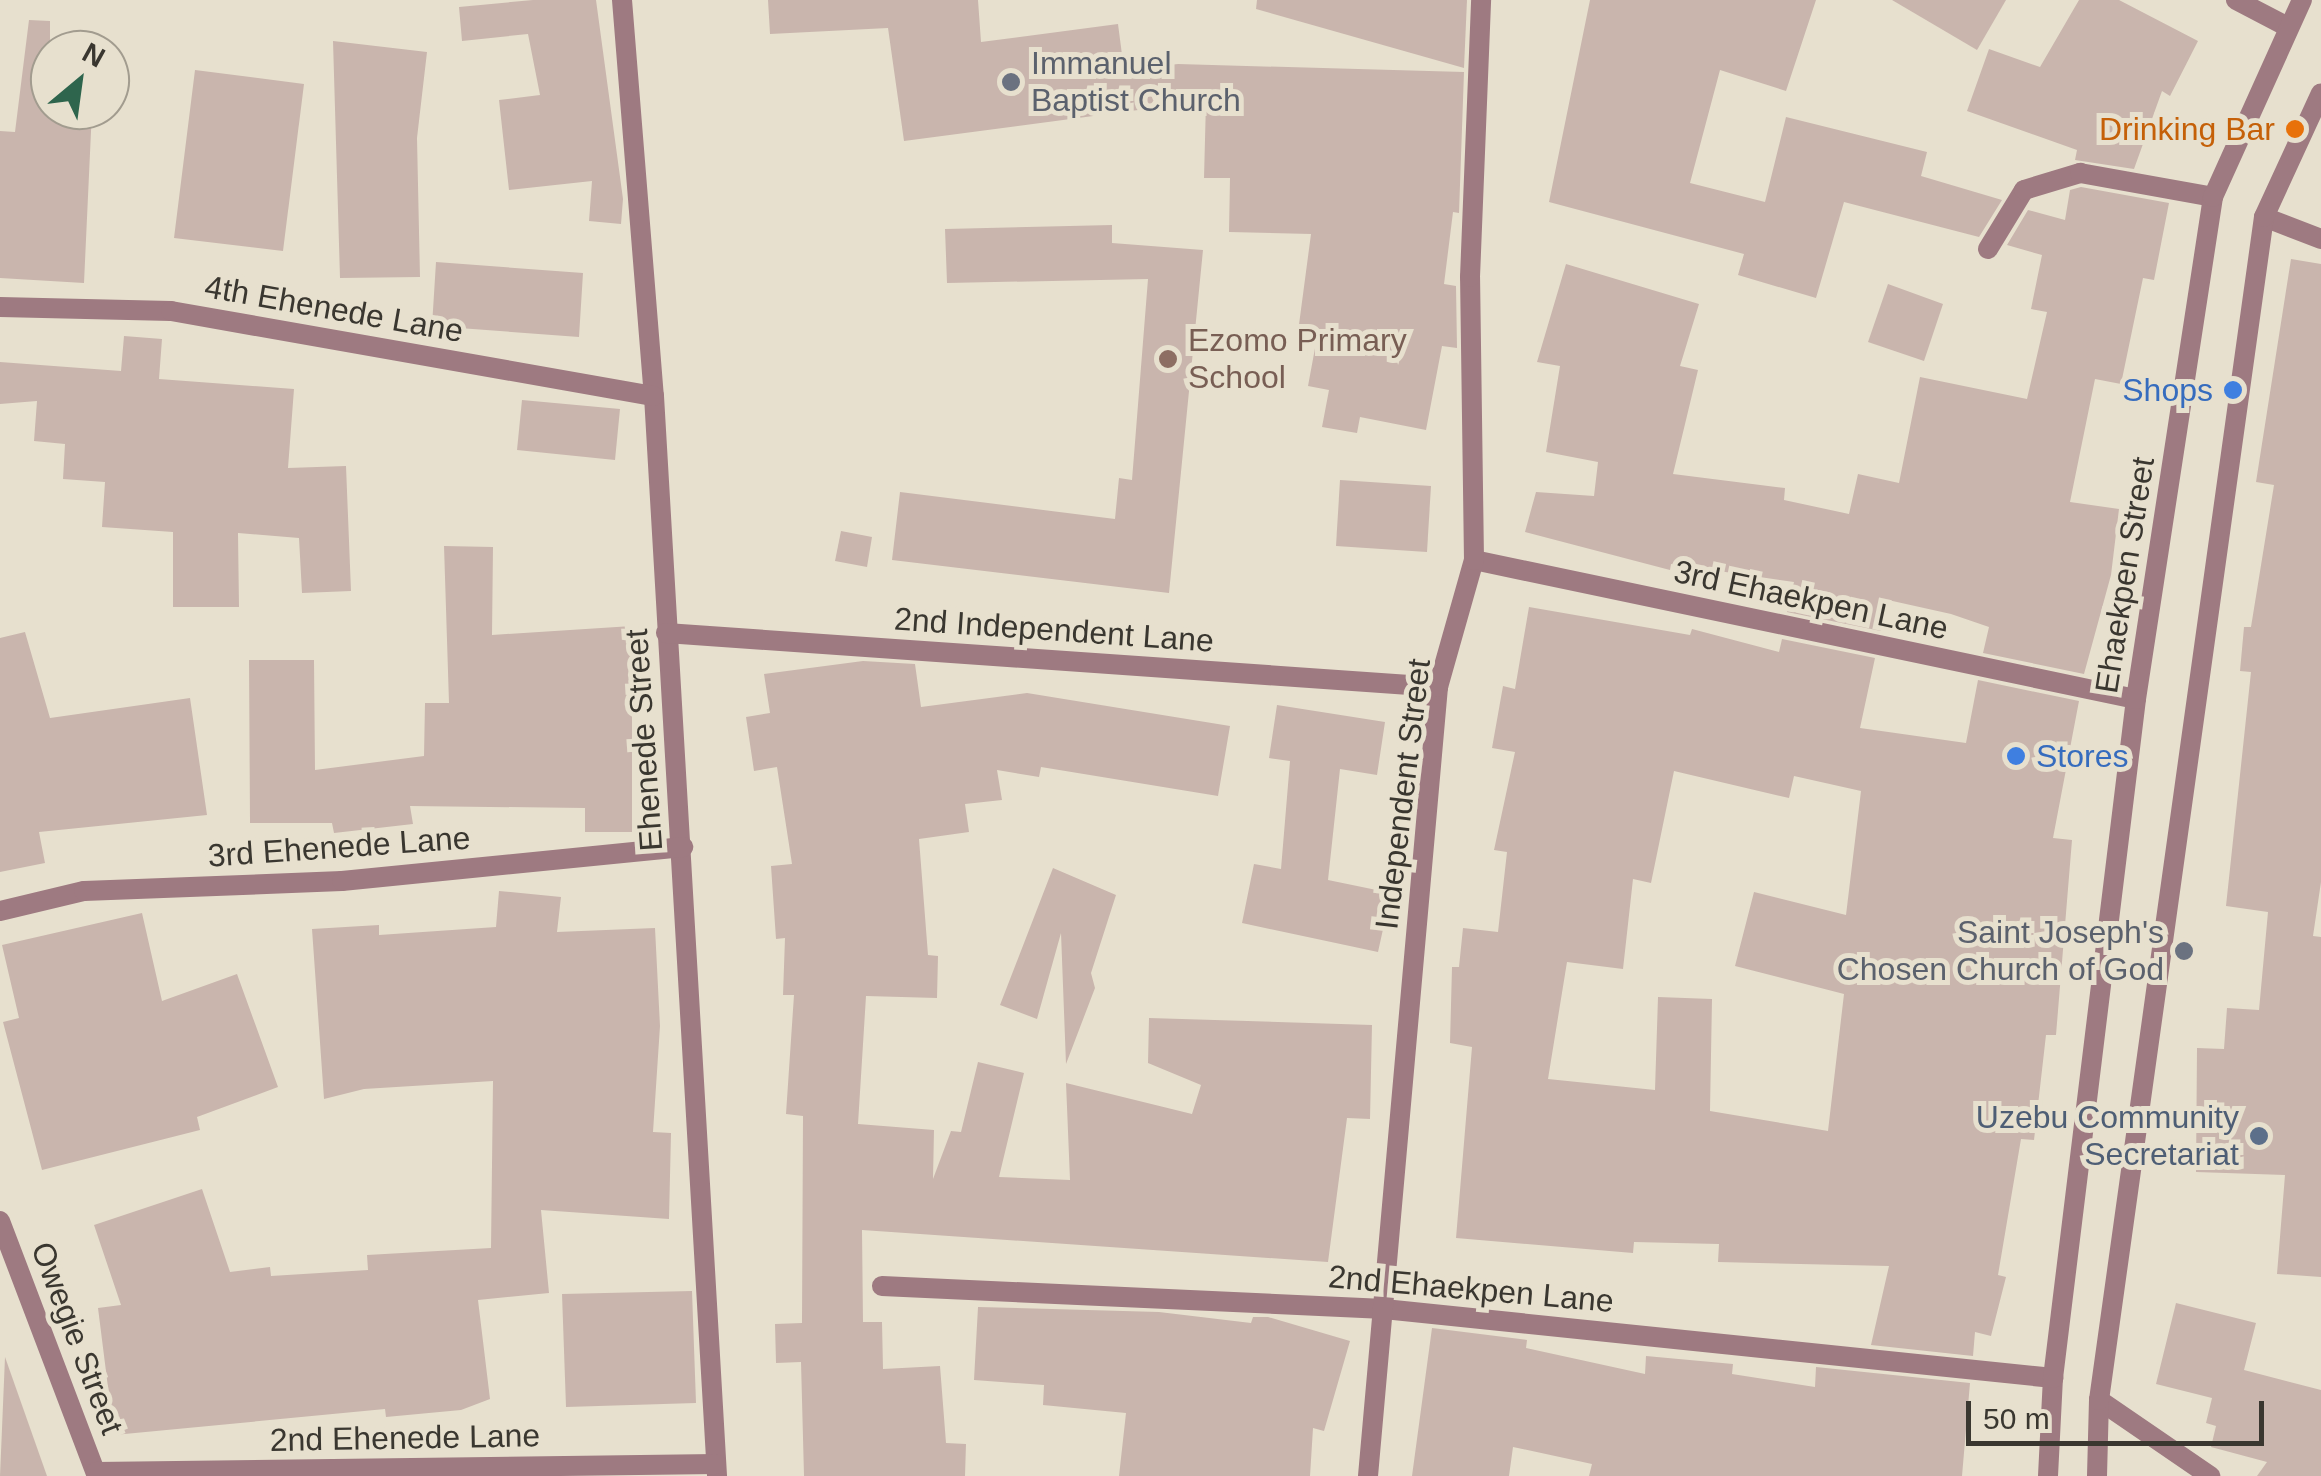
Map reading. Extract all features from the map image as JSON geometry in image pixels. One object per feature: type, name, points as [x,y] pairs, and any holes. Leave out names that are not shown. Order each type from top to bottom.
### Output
[{"type":"street","name":"Ehenede Street","points":[[622,0],[654,396],[666,633],[683,847],[716,1470]]},
{"type":"street","name":"Independent Street","points":[[1368,1476],[1438,687],[1474,560],[1470,278],[1481,0]]},
{"type":"street","points":[[2236,0],[2286,26]]},
{"type":"street","name":"Ehaekpen Street","points":[[2048,1476],[2054,1378],[2136,699],[2213,197],[2286,26],[2302,0]]},
{"type":"street","points":[[2097,1476],[2099,1400],[2264,217],[2321,93]]},
{"type":"street","points":[[1988,250],[2024,190],[2080,174],[2213,197]]},
{"type":"street","points":[[2264,217],[2321,239]]},
{"type":"street","name":"4th Ehenede Lane","points":[[0,307],[172,311],[654,396]]},
{"type":"street","name":"3rd Ehaekpen Lane","points":[[1474,560],[2136,699]]},
{"type":"street","name":"2nd Independent Lane","points":[[666,633],[1438,687]]},
{"type":"street","name":"3rd Ehenede Lane","points":[[0,912],[84,891],[342,881],[683,847]]},
{"type":"street","name":"Owegie Street","points":[[0,1221],[96,1474]]},
{"type":"street","name":"2nd Ehaekpen Lane","points":[[882,1286],[1384,1309],[2054,1378]]},
{"type":"street","points":[[2099,1400],[2210,1476]]},
{"type":"street","name":"2nd Ehenede Lane","points":[[96,1474],[716,1470]]},
{"type":"building","points":[[533,0],[596,0],[623,199],[621,224],[589,221],[592,181],[509,190],[499,100],[540,95],[528,34],[462,41],[459,7]]},
{"type":"building","points":[[768,0],[978,0],[981,42],[1118,24],[1124,70],[1178,64],[1464,72],[1459,213],[1453,212],[1444,284],[1456,286],[1457,348],[1442,346],[1426,430],[1360,417],[1357,433],[1322,427],[1329,390],[1308,386],[1318,332],[1298,332],[1311,234],[1229,232],[1230,178],[1204,178],[1206,101],[904,141],[888,28],[770,34]]},
{"type":"building","points":[[1257,0],[1467,0],[1464,68],[1256,9]]},
{"type":"building","points":[[1590,0],[1816,0],[1786,91],[1720,70],[1690,183],[1765,202],[1786,117],[1927,152],[1921,176],[2002,200],[1979,237],[1844,202],[1816,298],[1738,275],[1744,254],[1549,202]]},
{"type":"building","points":[[1892,0],[2006,0],[1977,50]]},
{"type":"building","points":[[2079,0],[2119,0],[2198,41],[2170,96],[2162,91],[2134,169],[2075,160],[2077,150],[1967,111],[1989,49],[2040,67]]},
{"type":"building","points":[[29,20],[50,21],[50,30],[30,30],[30,130],[91,130],[84,283],[0,278],[0,131],[15,132]]},
{"type":"building","points":[[333,41],[427,52],[417,138],[420,277],[340,278]]},
{"type":"building","points":[[195,70],[304,84],[283,251],[174,238]]},
{"type":"building","points":[[2081,187],[2169,203],[2154,280],[2143,278],[2121,384],[2095,379],[2070,502],[2119,509],[2111,575],[2084,674],[1983,653],[1989,627],[1951,614],[1888,600],[1881,631],[1787,612],[1794,582],[1671,564],[1670,570],[1525,532],[1536,492],[1594,496],[1598,462],[1546,452],[1560,366],[1537,362],[1566,264],[1699,304],[1680,366],[1698,370],[1673,474],[1785,488],[1784,500],[1849,514],[1858,474],[1899,483],[1920,377],[2027,399],[2047,312],[2031,309],[2042,255],[2007,245],[2028,210],[2065,220],[2070,190]]},
{"type":"building","points":[[1112,225],[1112,243],[1203,250],[1169,593],[892,560],[900,492],[1115,519],[1119,478],[1132,480],[1148,279],[947,283],[945,229]]},
{"type":"building","points":[[2291,259],[2321,264],[2321,882],[2313,936],[2321,937],[2321,1277],[2277,1274],[2285,1175],[2196,1172],[2197,1048],[2224,1049],[2227,1008],[2259,1010],[2268,912],[2226,906],[2251,672],[2240,671],[2244,627],[2251,627],[2274,485],[2256,482]]},
{"type":"building","points":[[436,262],[583,273],[579,337],[432,326]]},
{"type":"building","points":[[1888,284],[1943,304],[1924,361],[1868,342]]},
{"type":"building","points":[[124,336],[162,339],[159,379],[294,389],[288,468],[346,466],[351,591],[302,593],[299,538],[238,533],[239,607],[173,607],[173,532],[102,527],[105,482],[63,479],[65,444],[34,441],[37,401],[0,404],[0,362],[121,371]]},
{"type":"building","points":[[522,400],[620,409],[615,460],[517,450]]},
{"type":"building","points":[[1340,480],[1431,486],[1427,552],[1336,546]]},
{"type":"building","points":[[841,531],[872,537],[867,567],[835,561]]},
{"type":"building","points":[[444,546],[493,547],[492,635],[632,626],[632,832],[585,832],[585,808],[410,806],[413,824],[334,833],[332,823],[250,823],[249,660],[314,660],[315,770],[424,756],[425,703],[449,703]]},
{"type":"building","points":[[1529,607],[1690,635],[1692,629],[1779,652],[1782,639],[1875,658],[1860,728],[1966,743],[1978,680],[2079,701],[2053,838],[2072,840],[2056,1035],[2046,1035],[2034,1140],[2021,1139],[1998,1275],[2006,1277],[1991,1336],[1975,1332],[1973,1356],[1871,1345],[1889,1266],[1718,1262],[1719,1244],[1634,1242],[1633,1253],[1456,1238],[1472,1047],[1450,1043],[1452,967],[1459,967],[1463,928],[1498,932],[1507,852],[1494,850],[1515,752],[1492,748],[1503,686],[1515,689]],"holes":[[[1674,771],[1789,798],[1794,776],[1861,791],[1846,915],[1754,892],[1735,966],[1844,994],[1828,1131],[1710,1111],[1712,999],[1658,997],[1655,1090],[1548,1079],[1567,962],[1623,969],[1633,879],[1651,883]]]},
{"type":"building","points":[[25,632],[50,718],[190,698],[207,815],[39,832],[45,863],[0,872],[0,638]]},
{"type":"building","points":[[863,661],[915,664],[921,707],[1027,693],[1230,726],[1218,796],[1041,767],[1039,777],[997,770],[1002,800],[965,804],[969,832],[919,839],[928,955],[938,956],[937,998],[866,996],[858,1124],[934,1130],[933,1179],[951,1131],[961,1132],[978,1062],[1024,1073],[999,1177],[1070,1180],[1066,1083],[1192,1114],[1201,1085],[1148,1063],[1149,1018],[1372,1025],[1370,1119],[1347,1118],[1328,1262],[862,1230],[863,1322],[882,1322],[883,1369],[940,1366],[946,1443],[966,1444],[965,1476],[804,1476],[801,1362],[776,1363],[775,1324],[802,1323],[803,1116],[786,1114],[794,995],[783,995],[785,938],[776,939],[771,866],[792,864],[777,767],[754,771],[746,717],[770,713],[764,674]]},
{"type":"building","points":[[1277,705],[1385,722],[1377,775],[1340,769],[1328,880],[1391,893],[1378,952],[1242,923],[1254,864],[1281,869],[1290,761],[1269,758]]},
{"type":"building","points":[[1053,868],[1116,895],[1091,973],[1095,988],[1066,1064],[1061,933],[1037,1019],[1000,1005]]},
{"type":"building","points":[[499,891],[561,897],[557,932],[655,928],[660,1026],[653,1132],[671,1133],[669,1219],[541,1210],[549,1293],[478,1300],[490,1399],[461,1410],[386,1417],[385,1409],[114,1435],[98,1308],[121,1305],[94,1225],[202,1189],[230,1272],[270,1267],[271,1276],[368,1270],[367,1255],[491,1248],[493,1081],[364,1089],[324,1099],[312,929],[379,925],[379,935],[496,927]]},
{"type":"building","points":[[142,913],[162,1001],[237,974],[278,1087],[197,1117],[200,1130],[42,1170],[3,1022],[19,1018],[2,945]]},
{"type":"building","points":[[692,1291],[696,1403],[566,1407],[562,1294]]},
{"type":"building","points":[[2176,1303],[2256,1323],[2244,1370],[2321,1390],[2321,1476],[2257,1476],[2267,1462],[2211,1447],[2216,1426],[2206,1423],[2212,1398],[2156,1384]]},
{"type":"building","points":[[978,1307],[1159,1312],[1251,1323],[1253,1317],[1268,1317],[1350,1341],[1324,1431],[1313,1428],[1310,1476],[1119,1476],[1126,1413],[1043,1405],[1044,1385],[974,1380]]},
{"type":"building","points":[[1432,1328],[1527,1340],[1526,1348],[1645,1374],[1646,1356],[1733,1364],[1732,1374],[1815,1387],[1816,1367],[1970,1383],[1962,1476],[1589,1476],[1592,1464],[1513,1447],[1509,1476],[1412,1476]]},
{"type":"building","points":[[5,1357],[47,1476],[0,1476]]},
{"type":"place","name":"Immanuel Baptist Church","points":[[1011,82]]},
{"type":"place","name":"Drinking Bar","points":[[2295,129]]},
{"type":"place","name":"Ezomo Primary School","points":[[1168,359]]},
{"type":"place","name":"Shops","points":[[2233,390]]},
{"type":"place","name":"Stores","points":[[2016,756]]},
{"type":"place","name":"Saint Joseph's Chosen Church of God","points":[[2184,951]]},
{"type":"place","name":"Uzebu Community Secretariat","points":[[2259,1136]]}]
